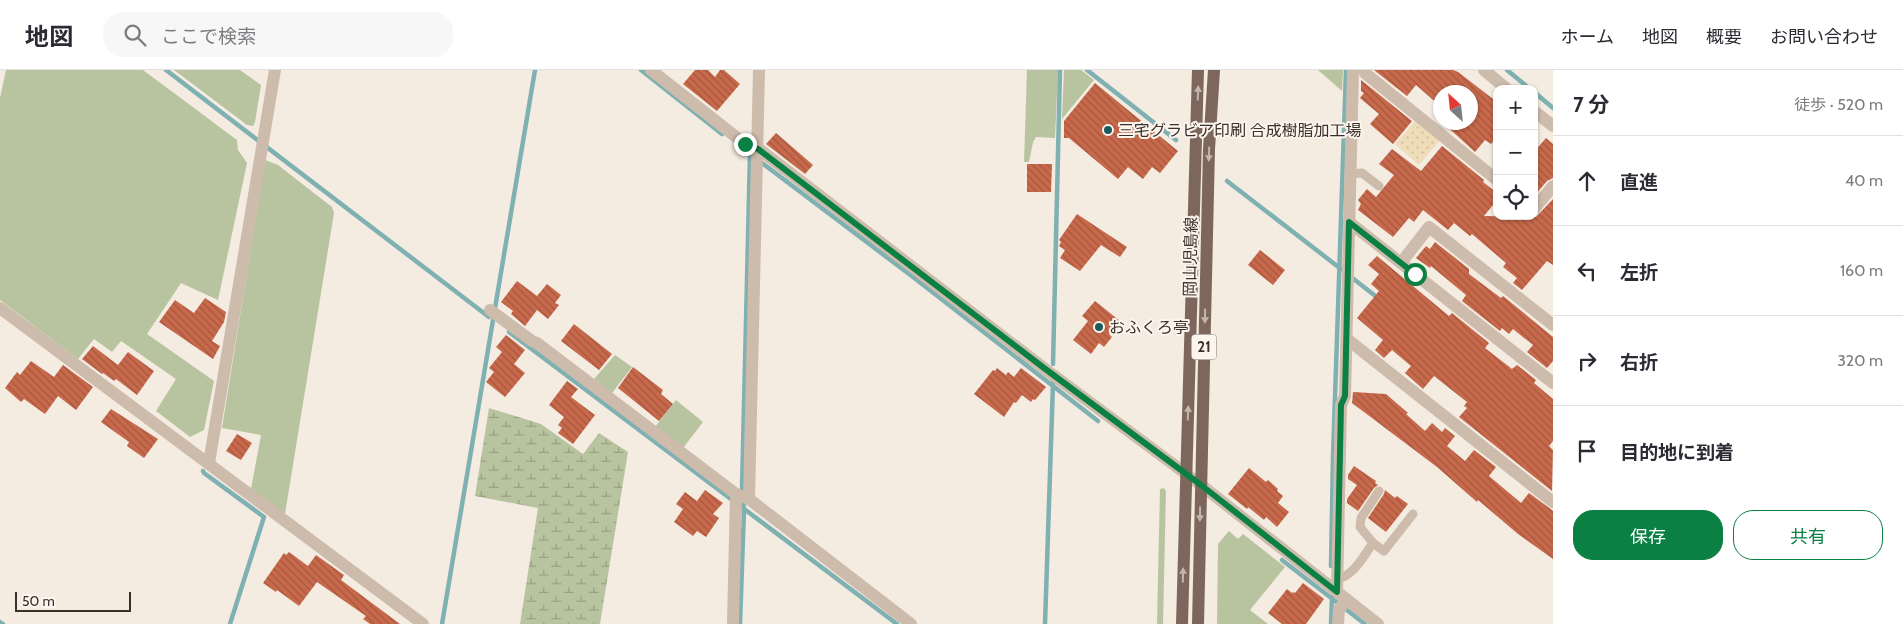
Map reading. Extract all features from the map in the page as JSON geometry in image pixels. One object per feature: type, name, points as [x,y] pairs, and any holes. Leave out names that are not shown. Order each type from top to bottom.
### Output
[{"type":"main road","name":"岡山児島線","points":[[1182,624],[1198,70]]},
{"type":"main road","name":"岡山児島線","points":[[1198,624],[1209,149],[1214,70]]},
{"type":"street","points":[[209,463],[275,70]]},
{"type":"street","points":[[651,70],[755,152],[1201,485],[1341,597],[1378,624]]},
{"type":"street","points":[[733,624],[760,70]]},
{"type":"street","points":[[1338,624],[1341,597],[1340,423],[1341,405],[1345,396],[1347,339],[1352,70]]},
{"type":"street","points":[[1363,70],[1364,73],[1493,177]]},
{"type":"street","points":[[1484,70],[1502,85]]},
{"type":"street","points":[[1538,114],[1553,126]]},
{"type":"street","points":[[1538,203],[1553,186]]},
{"type":"street","points":[[1349,222],[1553,383]]},
{"type":"street","points":[[1401,263],[1429,227],[1553,325]]},
{"type":"street","points":[[0,308],[423,624]]},
{"type":"street","points":[[493,312],[537,343],[740,500],[911,624]]},
{"type":"street","points":[[1347,339],[1553,502]]},
{"type":"lane","points":[[1349,174],[1362,173],[1379,186]]},
{"type":"lane","points":[[1379,491],[1361,518],[1360,527],[1384,551],[1413,514]]},
{"type":"lane","points":[[1341,597],[1344,578],[1352,571],[1373,542]]},
{"type":"green space","points":[[6,70],[143,70],[237,140],[238,150],[247,163],[218,300],[181,283],[147,334],[214,381],[204,430],[190,437],[156,411],[176,379],[121,341],[112,352],[94,339],[78,359],[0,300],[0,98]]},
{"type":"green space","points":[[174,70],[240,70],[261,85],[253,126],[247,125]]},
{"type":"green space","points":[[1027,70],[1058,70],[1055,138],[1036,137],[1033,142],[1029,162],[1024,162]]},
{"type":"green space","points":[[1064,70],[1081,70],[1094,80],[1062,119]]},
{"type":"green space","points":[[1318,70],[1343,70],[1342,91]]},
{"type":"green space","points":[[265,160],[278,165],[332,207],[334,213],[285,514],[251,489],[261,435],[222,428]]},
{"type":"green space","points":[[615,355],[632,367],[612,393],[594,379]]},
{"type":"green space","points":[[676,400],[703,422],[683,448],[655,427]]},
{"type":"green space","points":[[489,408],[541,424],[583,454],[599,433],[628,452],[600,624],[520,624],[538,508],[475,496]]},
{"type":"green space","points":[[1164,488],[1166,491],[1163,624],[1157,624],[1160,489]]},
{"type":"green space","points":[[1229,531],[1238,539],[1243,534],[1285,567],[1250,610],[1268,624],[1217,624],[1218,544]]},
{"type":"sand","points":[[1415,121],[1439,141],[1419,165],[1395,144]]},
{"type":"building","points":[[695,70],[708,70],[715,77],[720,70],[724,70],[740,84],[717,111],[683,84]]},
{"type":"building","points":[[1374,70],[1453,70],[1475,85],[1433,85],[1433,100],[1416,85],[1407,96]]},
{"type":"building","points":[[1361,80],[1412,121],[1393,144],[1370,124],[1379,114],[1360,98],[1364,93],[1361,91]]},
{"type":"building","name":"三宅グラビア印刷 合成樹脂加工場","points":[[1095,83],[1178,151],[1160,173],[1152,167],[1143,179],[1128,167],[1118,179],[1069,138],[1064,138],[1064,121]]},
{"type":"building","points":[[1478,87],[1493,99],[1493,142],[1491,144],[1485,140],[1475,152],[1451,130],[1478,130]]},
{"type":"building","points":[[776,133],[813,165],[805,174],[766,144]]},
{"type":"building","points":[[1546,138],[1553,144],[1553,178],[1547,181],[1538,191],[1538,175],[1538,147]]},
{"type":"building","points":[[1442,146],[1484,180],[1483,182],[1493,190],[1493,205],[1484,216],[1493,216],[1493,220],[1538,220],[1538,215],[1553,199],[1553,265],[1547,261],[1522,290],[1513,283],[1517,278],[1503,267],[1506,263],[1472,234],[1470,236],[1454,223],[1448,230],[1423,210],[1414,222],[1409,218],[1393,237],[1358,210],[1361,204],[1358,200],[1367,189],[1376,197],[1394,175],[1379,164],[1392,149],[1421,171]]},
{"type":"building","points":[[1027,164],[1052,164],[1051,192],[1027,192]]},
{"type":"building","points":[[1077,214],[1127,247],[1120,257],[1101,245],[1080,271],[1060,258],[1065,250],[1059,246],[1061,242],[1059,240]]},
{"type":"building","points":[[1435,242],[1469,269],[1469,274],[1501,298],[1503,296],[1553,337],[1553,361],[1547,368],[1527,352],[1533,345],[1513,329],[1509,334],[1502,328],[1500,331],[1462,301],[1466,295],[1431,266],[1430,268],[1416,258],[1426,246],[1430,249]]},
{"type":"building","points":[[1260,250],[1285,270],[1273,285],[1248,265]]},
{"type":"building","points":[[1377,256],[1449,316],[1452,313],[1489,343],[1485,348],[1512,369],[1517,365],[1536,380],[1534,383],[1553,399],[1553,441],[1549,446],[1553,450],[1552,491],[1459,417],[1467,408],[1464,406],[1467,402],[1434,376],[1423,389],[1405,373],[1411,366],[1392,350],[1384,358],[1375,350],[1383,340],[1357,318],[1379,291],[1371,284],[1379,274],[1368,265]]},
{"type":"building","points":[[517,281],[537,296],[547,284],[561,295],[555,303],[559,305],[548,319],[537,310],[525,326],[511,314],[513,311],[501,302]]},
{"type":"building","points":[[205,298],[226,312],[224,322],[212,341],[220,346],[213,359],[159,322],[175,300],[194,313]]},
{"type":"building","name":"おふくろ亭","points":[[1095,301],[1120,321],[1109,334],[1112,337],[1104,347],[1099,343],[1091,354],[1073,340],[1088,321],[1082,316]]},
{"type":"building","points":[[574,324],[612,354],[599,370],[561,341]]},
{"type":"building","points":[[506,335],[525,350],[514,364],[525,373],[505,397],[486,382],[494,372],[489,368],[502,352],[496,347]]},
{"type":"building","points":[[93,346],[118,365],[128,352],[154,371],[137,395],[116,379],[114,381],[102,374],[82,359]]},
{"type":"building","points":[[31,361],[54,377],[63,365],[93,387],[76,410],[58,396],[45,414],[24,399],[21,402],[5,388],[17,372],[20,375]]},
{"type":"building","points":[[633,367],[663,390],[661,394],[673,404],[659,421],[618,388]]},
{"type":"building","points":[[997,368],[1006,375],[1008,372],[1014,377],[1021,368],[1046,387],[1031,402],[1022,395],[1016,403],[1014,402],[1004,417],[974,394],[993,370],[995,371]]},
{"type":"building","points":[[567,381],[578,389],[571,397],[595,415],[573,444],[558,433],[562,428],[558,425],[564,417],[549,405]]},
{"type":"building","points":[[1353,392],[1386,394],[1425,431],[1432,423],[1442,432],[1445,428],[1455,436],[1447,446],[1465,461],[1474,450],[1496,467],[1489,476],[1521,503],[1529,493],[1552,510],[1553,559],[1518,534],[1437,467],[1352,403]]},
{"type":"building","points":[[111,409],[158,439],[144,458],[127,446],[129,442],[101,422]]},
{"type":"building","points":[[237,434],[252,443],[241,460],[226,451]]},
{"type":"building","points":[[1354,466],[1376,481],[1375,483],[1378,485],[1358,511],[1347,503],[1347,499],[1357,485],[1348,479],[1348,475]]},
{"type":"building","points":[[1249,468],[1266,482],[1268,480],[1283,496],[1278,503],[1289,512],[1277,527],[1266,517],[1264,520],[1228,494]]},
{"type":"building","points":[[705,490],[723,503],[713,514],[719,518],[706,537],[697,531],[693,536],[674,522],[683,509],[676,504],[685,492],[697,501]]},
{"type":"building","points":[[1385,490],[1395,498],[1397,496],[1408,504],[1386,532],[1368,518]]},
{"type":"building","points":[[289,552],[308,566],[316,555],[344,575],[341,580],[400,624],[370,624],[363,619],[366,616],[317,582],[299,606],[277,590],[276,592],[263,583],[284,553],[286,555]]},
{"type":"building","points":[[1303,583],[1324,599],[1306,624],[1282,624],[1268,613],[1287,589],[1295,593]]},
{"type":"waterway","points":[[166,70],[489,317]]},
{"type":"waterway","points":[[442,624],[535,70]]},
{"type":"waterway","points":[[641,70],[722,134]]},
{"type":"waterway","points":[[1053,364],[1060,70]]},
{"type":"waterway","points":[[1087,70],[1176,140]]},
{"type":"waterway","points":[[1331,566],[1346,70]]},
{"type":"waterway","points":[[1507,70],[1525,85]]},
{"type":"waterway","points":[[1538,95],[1553,108]]},
{"type":"waterway","points":[[741,147],[913,277],[1098,421]]},
{"type":"waterway","points":[[740,624],[744,509],[742,490],[750,154]]},
{"type":"waterway","points":[[1227,181],[1341,269]]},
{"type":"waterway","points":[[1351,277],[1378,298]]},
{"type":"waterway","points":[[509,332],[897,624]]},
{"type":"waterway","points":[[1045,624],[1053,383]]},
{"type":"waterway","points":[[203,471],[264,517],[230,624]]},
{"type":"waterway","points":[[1282,560],[1365,624]]},
{"type":"waterway","points":[[1331,624],[1332,597]]},
{"type":"place","name":"三宅グラビア印刷 合成樹脂加工場","points":[[1108,130]]},
{"type":"place","name":"おふくろ亭","points":[[1099,327]]},
{"type":"route","points":[[745,144],[758,149],[1044,368],[1201,485],[1337,592],[1339,450],[1341,405],[1345,396],[1349,222],[1415,274]]}]
